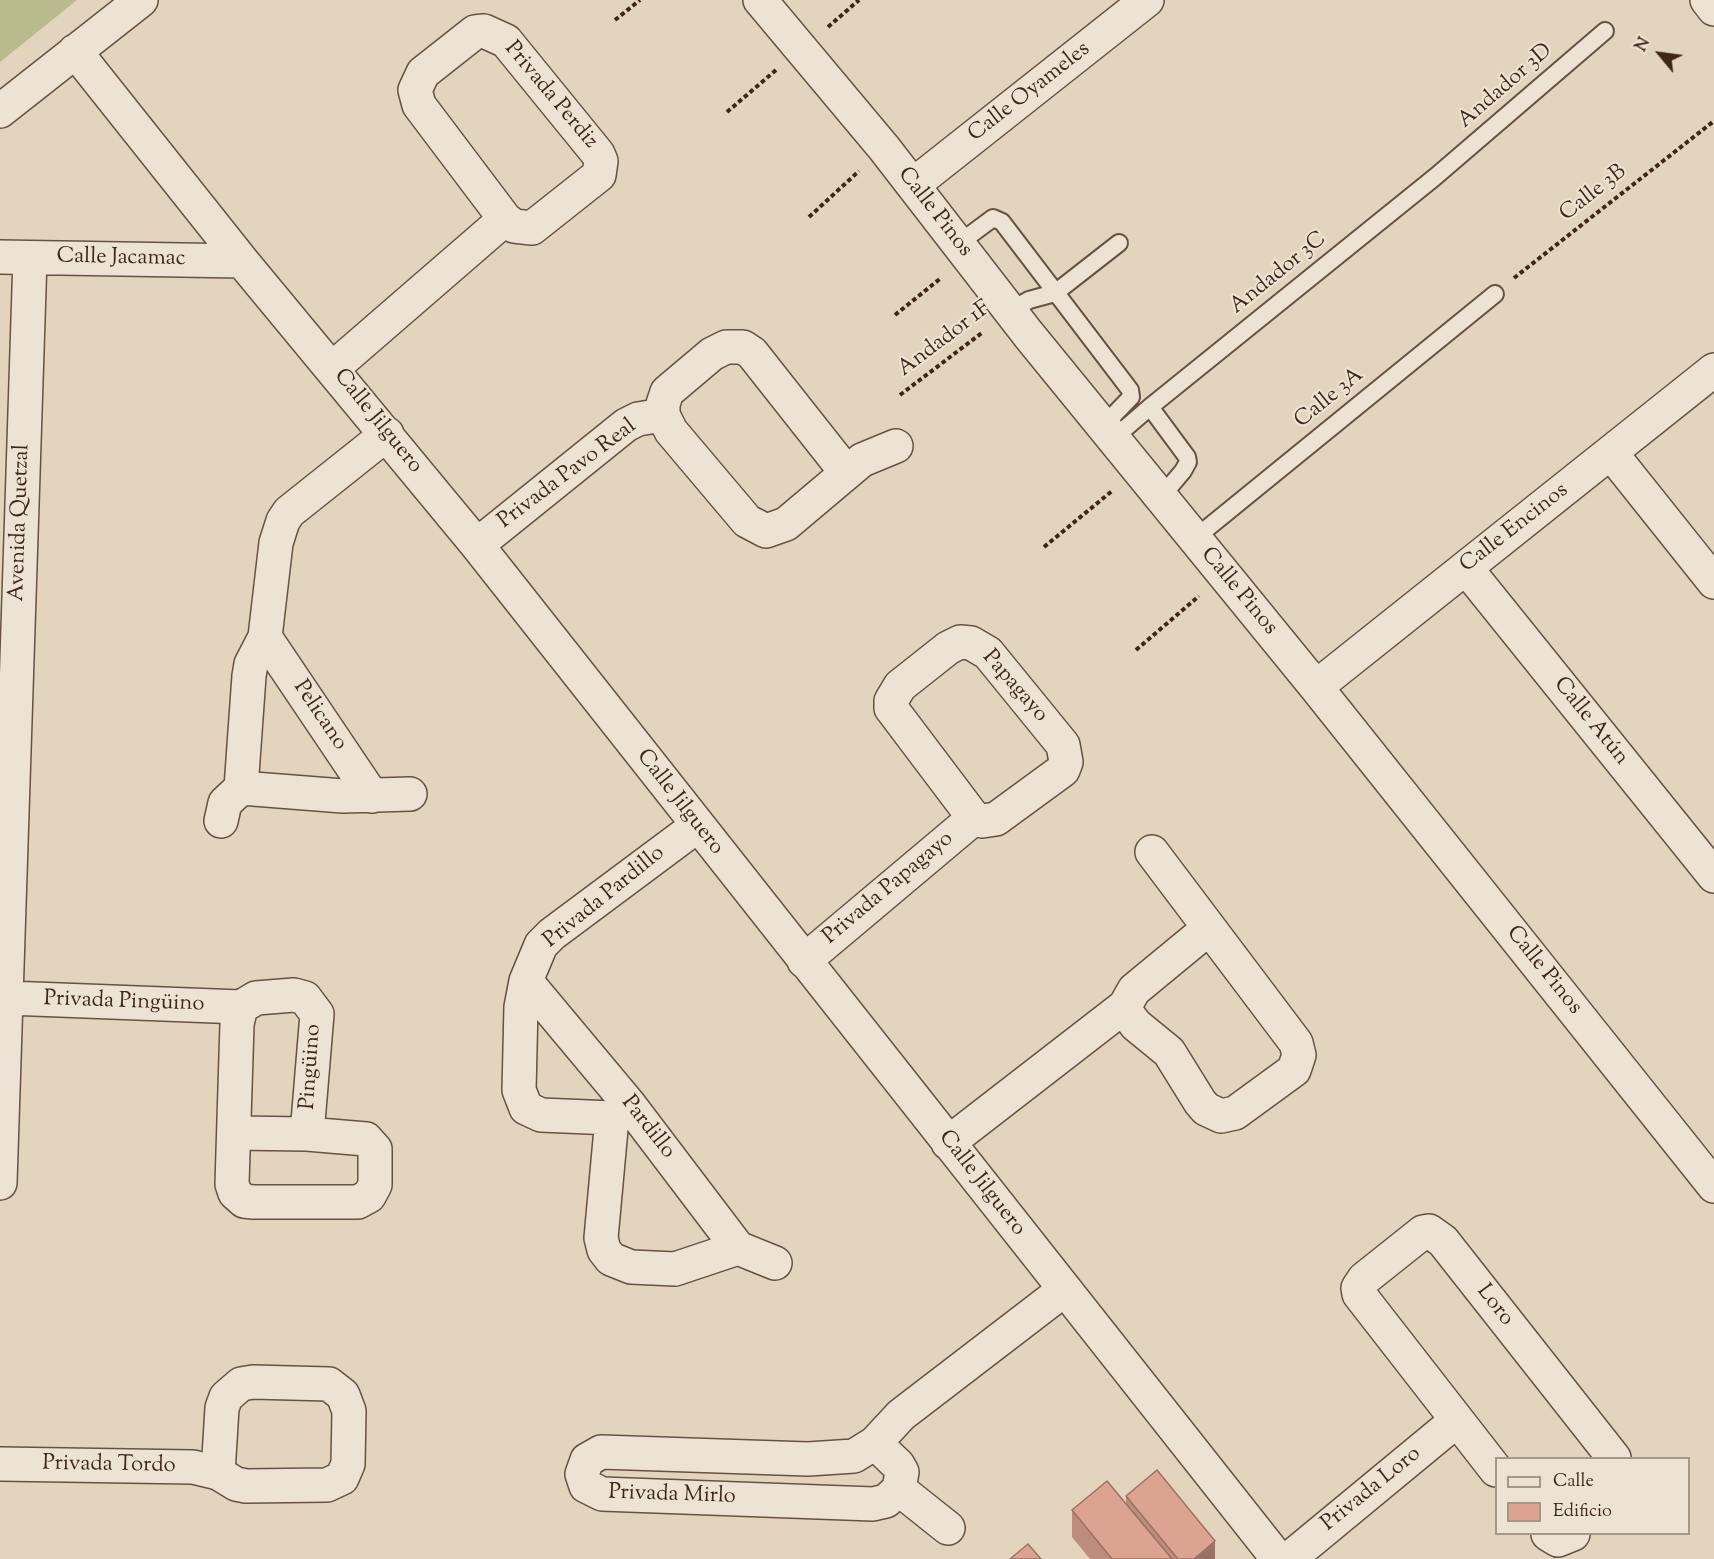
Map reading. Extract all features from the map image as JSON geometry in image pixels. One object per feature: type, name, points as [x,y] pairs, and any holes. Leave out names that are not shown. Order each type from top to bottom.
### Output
[{"type":"street","points":[[0,111],[141,0]]},
{"type":"street","name":"Calle Pinos","points":[[760,0],[884,148],[1010,311],[1316,687],[1714,1186]]},
{"type":"street","name":"Calle Oyameles","points":[[913,185],[1147,0]]},
{"type":"street","points":[[1707,0],[1714,9]]},
{"type":"street","name":"Privada Perdiz","points":[[475,32],[496,35],[506,41],[598,154],[601,168],[595,181],[532,228],[514,226],[505,219],[419,105],[415,90],[423,73],[475,32]]},
{"type":"street","name":"Calle Jilguero","points":[[75,51],[242,261],[333,368],[477,545],[1278,1559]]},
{"type":"street","points":[[333,368],[505,219]]},
{"type":"street","name":"Calle Jacamac","points":[[15,258],[242,261]]},
{"type":"street","name":"Avenida Quetzal","points":[[0,1183],[8,998],[15,258]]},
{"type":"street","name":"Privada Pavo Real","points":[[846,472],[752,352],[742,347],[726,347],[712,354],[668,392],[663,404],[663,415],[670,431],[747,521],[766,531],[786,524],[862,460],[896,446]]},
{"type":"street","name":"Calle Encinos","points":[[1316,687],[1714,370]]},
{"type":"street","name":"Privada Pavo Real","points":[[477,545],[626,425],[638,419],[663,415]]},
{"type":"street","points":[[221,821],[225,803],[241,788],[249,676],[251,664],[265,637],[276,543],[283,520],[289,512],[387,434]]},
{"type":"street","points":[[1611,453],[1714,582]]},
{"type":"street","name":"Calle Atún","points":[[1466,568],[1714,876]]},
{"type":"street","name":"Pelicano","points":[[265,637],[372,796]]},
{"type":"street","name":"Papagayo","points":[[891,700],[900,686],[948,648],[960,642],[971,643],[988,653],[1055,736],[1062,745],[1066,762]]},
{"type":"street","name":"Privada Papagayo","points":[[891,700],[891,708],[897,718],[974,818],[996,819],[1057,777],[1066,762]]},
{"type":"street","points":[[241,788],[372,796],[410,794]]},
{"type":"street","name":"Privada Papagayo","points":[[804,961],[974,818]]},
{"type":"street","name":"Privada Pardillo","points":[[620,1111],[541,1115],[526,1108],[521,1101],[521,1007],[526,981],[541,945],[552,934],[697,826]]},
{"type":"street","points":[[1125,1006],[1126,1012],[1136,1025],[1169,1052],[1200,1102],[1210,1112],[1221,1116],[1235,1113],[1294,1070],[1299,1055],[1296,1043],[1152,852]]},
{"type":"street","points":[[948,1143],[1125,1006],[1134,990],[1208,929]]},
{"type":"street","name":"Pardillo","points":[[526,981],[620,1111],[738,1248]]},
{"type":"street","name":"Privada Pingüino","points":[[8,998],[241,1007],[255,998],[294,995],[310,1002]]},
{"type":"street","name":"Pingüino","points":[[307,1134],[317,1014],[310,1002]]},
{"type":"street","name":"Privada Pingüino","points":[[241,1007],[237,1024],[232,1184],[238,1197],[253,1202],[358,1202],[369,1196],[375,1185],[376,1156],[371,1144],[360,1137],[307,1134]]},
{"type":"street","points":[[620,1111],[601,1238],[604,1250],[611,1259],[631,1267],[675,1269],[738,1248],[775,1263]]},
{"type":"street","points":[[234,1133],[307,1134]]},
{"type":"street","name":"Loro","points":[[1456,1421],[1362,1299],[1358,1288],[1364,1279],[1417,1234],[1429,1232],[1437,1235],[1613,1457]]},
{"type":"street","name":"Privada Mirlo","points":[[899,1490],[886,1501],[873,1504],[602,1494],[586,1486],[582,1474],[587,1460],[601,1452],[835,1459],[854,1456],[875,1443],[901,1415],[1064,1290]]},
{"type":"street","name":"Privada Tordo","points":[[0,1464],[193,1467],[218,1473],[236,1484],[246,1486],[327,1485],[337,1482],[347,1472],[349,1411],[343,1395],[328,1384],[253,1382],[241,1384],[226,1397],[222,1408],[218,1473]]},
{"type":"street","points":[[1456,1421],[1495,1468]]},
{"type":"street","name":"Privada Loro","points":[[1289,1559],[1456,1421]]},
{"type":"street","points":[[875,1443],[898,1465],[902,1472],[899,1490],[948,1528]]},
{"type":"lane","name":"Andador 3D","points":[[1435,177],[1605,31]]},
{"type":"lane","name":"Andador 3C","points":[[1109,431],[1150,407],[1435,177]]},
{"type":"lane","points":[[963,250],[985,222],[997,218],[1130,390],[1131,397],[1109,431]]},
{"type":"lane","points":[[1010,311],[1029,300],[1054,293],[1119,243]]},
{"type":"lane","name":"Calle 3A","points":[[1194,539],[1495,294]]},
{"type":"lane","points":[[1150,407],[1188,462],[1161,497]]},
{"type":"path","points":[[615,20],[640,0]]},
{"type":"path","points":[[727,112],[859,0]]},
{"type":"path","name":"Calle 3B","points":[[1495,294],[1714,121]]},
{"type":"path","points":[[809,217],[884,148]]},
{"type":"path","points":[[895,315],[963,250]]},
{"type":"path","name":"Andador 1F","points":[[900,395],[1010,311]]},
{"type":"path","points":[[1044,548],[1139,468]]},
{"type":"path","points":[[1136,650],[1224,575]]},
{"type":"green space","points":[[0,0],[77,0],[0,62]]},
{"type":"building","points":[[1157,1470],[1215,1541],[1194,1559],[1178,1559],[1126,1496]]},
{"type":"building","points":[[1107,1481],[1172,1559],[1112,1559],[1072,1510]]},
{"type":"building","points":[[1028,1544],[1041,1559],[1010,1559]]}]
